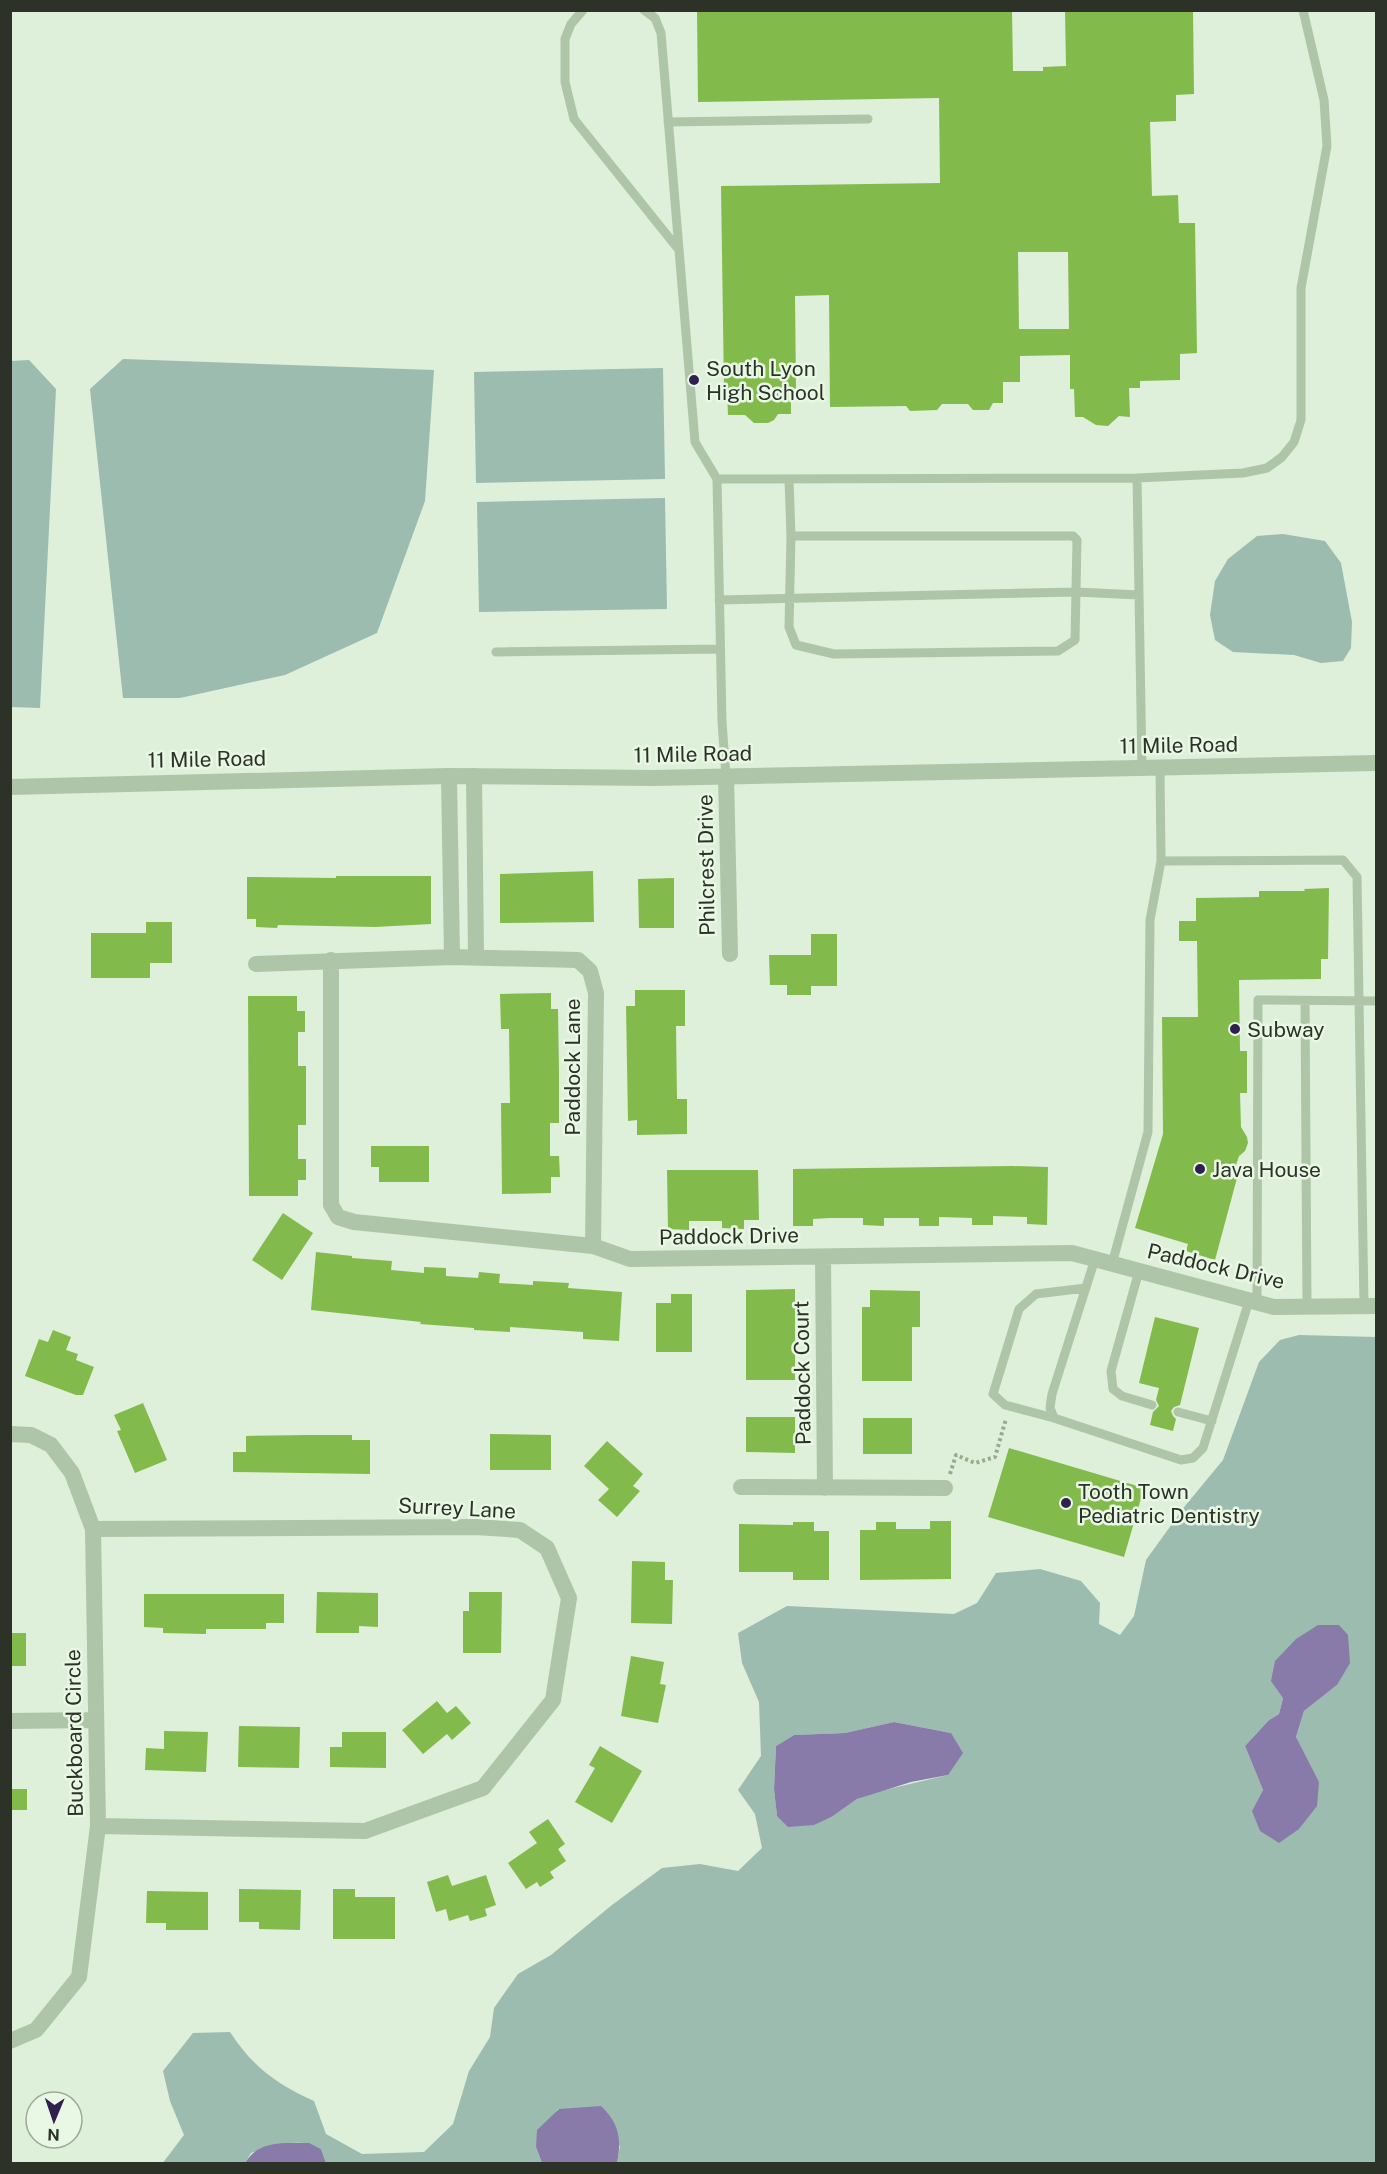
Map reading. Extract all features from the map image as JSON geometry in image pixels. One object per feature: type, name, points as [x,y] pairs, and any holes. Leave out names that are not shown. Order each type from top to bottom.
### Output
[{"type":"street","name":"11 Mile Road","points":[[10,787],[449,776],[653,778],[1377,763]]},
{"type":"street","points":[[449,776],[452,957]]},
{"type":"street","points":[[474,776],[476,957]]},
{"type":"street","name":"Philcrest Drive","points":[[726,776],[730,954]]},
{"type":"street","name":"Paddock Lane","points":[[256,964],[452,957],[578,960],[590,971],[596,993],[593,1246]]},
{"type":"street","name":"Paddock Drive","points":[[331,960],[331,1205],[338,1217],[354,1222],[593,1246],[630,1259],[1072,1253],[1274,1307],[1370,1306]]},
{"type":"street","name":"Paddock Court","points":[[823,1257],[825,1488]]},
{"type":"street","name":"Buckboard Circle","points":[[10,1434],[31,1435],[51,1445],[72,1473],[93,1529],[98,1826],[80,1977],[36,2030],[10,2041]]},
{"type":"street","points":[[741,1487],[945,1488]]},
{"type":"street","name":"Surrey Lane","points":[[93,1529],[476,1527],[520,1530],[547,1548],[569,1598],[553,1700],[483,1788],[365,1832],[98,1826]]},
{"type":"street","points":[[10,1721],[96,1720]]},
{"type":"lane","points":[[583,10],[571,24],[565,39],[565,82],[574,119],[679,250]]},
{"type":"lane","points":[[644,10],[655,18],[661,33],[695,441],[717,479],[722,722],[726,776]]},
{"type":"lane","points":[[717,479],[1137,478],[1244,473],[1267,468],[1282,457],[1294,442],[1301,420],[1301,288],[1327,146],[1324,100],[1303,10]]},
{"type":"lane","points":[[668,122],[868,119]]},
{"type":"lane","points":[[1137,478],[1142,768]]},
{"type":"lane","points":[[789,479],[789,627],[796,645],[834,654],[1058,651],[1075,640],[1077,540],[1073,536],[790,536]]},
{"type":"lane","points":[[719,600],[1076,592],[1139,595]]},
{"type":"lane","points":[[496,652],[720,649]]},
{"type":"lane","points":[[1112,1264],[1148,1132],[1150,920],[1161,861],[1160,768]]},
{"type":"lane","points":[[1161,861],[1344,861],[1357,877],[1370,1306]]},
{"type":"lane","points":[[1086,1288],[1036,1294],[1019,1309],[993,1394],[1010,1407],[1054,1418],[1180,1460],[1193,1458],[1203,1448],[1253,1302],[1258,1000],[1377,1001]]},
{"type":"lane","points":[[1305,1001],[1307,1306]]},
{"type":"lane","points":[[1054,1418],[1050,1408],[1052,1394],[1095,1259]]},
{"type":"lane","points":[[1139,1271],[1111,1371],[1113,1389],[1122,1396],[1152,1405]]},
{"type":"lane","points":[[1178,1412],[1212,1421]]},
{"type":"path","points":[[945,1488],[956,1455],[975,1462],[995,1458],[1010,1407]]},
{"type":"green space","points":[[123,359],[434,370],[425,501],[377,633],[285,675],[180,698],[123,698],[90,389]]},
{"type":"green space","points":[[29,360],[56,389],[40,708],[10,707],[11,361]]},
{"type":"green space","points":[[663,368],[665,479],[476,483],[474,372]]},
{"type":"green space","points":[[665,498],[667,609],[479,612],[477,502]]},
{"type":"green space","points":[[1283,534],[1325,541],[1341,563],[1352,622],[1351,648],[1343,661],[1321,663],[1294,655],[1233,652],[1215,640],[1210,615],[1215,581],[1228,559],[1257,536]]},
{"type":"green space","points":[[1299,1335],[1376,1337],[1376,2163],[617,2163],[620,2146],[575,2109],[558,2109],[536,2147],[542,2163],[326,2163],[321,2149],[312,2145],[295,2143],[278,2145],[251,2153],[245,2163],[162,2164],[184,2135],[170,2101],[163,2071],[193,2033],[230,2032],[247,2055],[266,2073],[288,2088],[314,2101],[326,2134],[362,2154],[424,2152],[453,2124],[469,2071],[490,2037],[494,2008],[518,1974],[551,1955],[662,1868],[700,1864],[738,1871],[762,1848],[755,1814],[738,1790],[761,1756],[759,1702],[742,1663],[738,1633],[787,1606],[954,1614],[977,1603],[996,1573],[1040,1569],[1081,1581],[1100,1603],[1099,1624],[1120,1635],[1134,1616],[1146,1560],[1185,1506],[1223,1460],[1259,1362],[1280,1340]],"holes":[[[1337,1685],[1304,1711],[1296,1737],[1305,1758],[1252,1812],[1263,1790],[1245,1746],[1269,1720],[1279,1714],[1283,1698]],[[894,1722],[951,1733],[948,1775],[876,1792],[857,1799],[833,1816],[777,1816],[774,1789],[776,1746],[794,1735],[845,1733]]]},
{"type":"shaded area","points":[[1318,1625],[1339,1625],[1348,1635],[1350,1663],[1337,1685],[1304,1711],[1296,1737],[1319,1782],[1317,1806],[1299,1829],[1279,1843],[1260,1831],[1252,1811],[1263,1790],[1245,1746],[1269,1720],[1279,1714],[1283,1698],[1271,1681],[1275,1661],[1296,1639]]},
{"type":"shaded area","points":[[894,1722],[951,1733],[963,1753],[948,1775],[911,1782],[857,1799],[833,1816],[814,1825],[788,1827],[777,1816],[774,1789],[776,1746],[794,1735],[845,1733]]},
{"type":"shaded area","points":[[601,2106],[612,2119],[618,2132],[617,2163],[542,2163],[536,2147],[537,2130],[559,2109]]},
{"type":"shaded area","points":[[286,2143],[309,2143],[321,2149],[326,2163],[245,2163],[253,2153],[263,2147]]},
{"type":"building","points":[[697,10],[1012,10],[1013,71],[1043,71],[1043,67],[1066,66],[1065,10],[1193,10],[1194,94],[1176,95],[1176,121],[1150,122],[1152,196],[1178,195],[1179,223],[1195,223],[1197,353],[1180,354],[1180,380],[1140,381],[1140,388],[1129,388],[1130,417],[1119,416],[1108,426],[1096,425],[1083,417],[1075,417],[1074,389],[1070,389],[1070,355],[1020,356],[1020,382],[1003,382],[1003,403],[993,403],[989,410],[973,410],[968,404],[942,404],[937,410],[910,411],[906,406],[830,407],[829,295],[795,296],[796,389],[791,389],[791,414],[778,414],[768,423],[754,423],[745,415],[728,415],[727,390],[724,390],[721,186],[940,183],[939,98],[698,102]],"holes":[[[1018,252],[1068,252],[1069,329],[1019,329]]]},
{"type":"building","points":[[593,871],[594,922],[500,923],[500,874]]},
{"type":"building","points":[[336,876],[431,876],[431,924],[375,927],[278,925],[277,928],[256,927],[256,919],[247,919],[247,877],[336,878]]},
{"type":"building","points":[[674,878],[674,928],[639,928],[638,879]]},
{"type":"building","points":[[1329,888],[1328,959],[1321,959],[1321,979],[1239,980],[1240,1051],[1247,1051],[1247,1093],[1240,1093],[1241,1127],[1248,1143],[1245,1151],[1239,1156],[1232,1177],[1237,1178],[1215,1260],[1186,1251],[1188,1244],[1135,1228],[1163,1134],[1162,1017],[1198,1017],[1197,941],[1179,941],[1179,921],[1196,921],[1196,898],[1259,897],[1259,891],[1305,891],[1304,889]]},
{"type":"building","points":[[146,922],[172,922],[172,963],[150,963],[150,978],[91,978],[91,933],[146,933]]},
{"type":"building","points":[[811,934],[837,934],[837,986],[811,986],[811,995],[787,995],[787,985],[770,985],[769,955],[811,955]]},
{"type":"building","points":[[635,990],[685,990],[685,1026],[676,1026],[677,1099],[687,1099],[687,1134],[637,1135],[637,1120],[628,1121],[626,1006],[635,1006]]},
{"type":"building","points":[[551,993],[551,1009],[558,1009],[559,1123],[550,1123],[550,1156],[559,1156],[560,1177],[551,1177],[551,1193],[502,1194],[501,1103],[510,1103],[509,1029],[501,1029],[500,994]]},
{"type":"building","points":[[248,996],[297,996],[297,1011],[305,1011],[305,1032],[298,1032],[298,1066],[306,1066],[306,1125],[298,1125],[298,1159],[306,1159],[306,1180],[298,1180],[298,1196],[249,1196]]},
{"type":"building","points":[[371,1146],[429,1146],[429,1182],[379,1182],[379,1167],[371,1167]]},
{"type":"building","points":[[1048,1167],[1047,1225],[1027,1224],[1027,1217],[993,1216],[993,1225],[972,1225],[972,1218],[939,1217],[939,1226],[919,1226],[919,1218],[884,1218],[884,1226],[863,1225],[863,1218],[829,1218],[813,1219],[813,1226],[793,1226],[793,1169]]},
{"type":"building","points":[[667,1170],[758,1170],[759,1220],[744,1220],[744,1229],[722,1228],[722,1221],[689,1221],[689,1230],[668,1229]]},
{"type":"building","points":[[283,1213],[313,1233],[282,1280],[252,1260]]},
{"type":"building","points":[[316,1252],[392,1261],[391,1270],[424,1273],[424,1267],[446,1268],[446,1276],[478,1278],[479,1272],[500,1274],[499,1283],[533,1285],[533,1281],[569,1283],[568,1288],[622,1292],[619,1341],[583,1339],[583,1332],[510,1327],[510,1332],[474,1330],[474,1328],[420,1324],[421,1322],[311,1310]]},
{"type":"building","points":[[795,1289],[795,1380],[746,1380],[746,1290]]},
{"type":"building","points":[[870,1290],[920,1291],[920,1327],[912,1327],[912,1381],[862,1381],[862,1307],[870,1307]]},
{"type":"building","points":[[671,1294],[692,1294],[692,1352],[656,1352],[656,1303],[671,1303]]},
{"type":"building","points":[[1155,1317],[1199,1328],[1180,1405],[1171,1411],[1176,1419],[1173,1431],[1150,1425],[1153,1412],[1159,1406],[1156,1400],[1159,1388],[1139,1383]]},
{"type":"building","points":[[53,1330],[71,1337],[66,1350],[78,1354],[76,1360],[94,1367],[83,1395],[76,1395],[25,1376],[39,1339],[48,1342]]},
{"type":"building","points":[[143,1403],[167,1460],[135,1473],[117,1431],[121,1430],[114,1415]]},
{"type":"building","points":[[746,1417],[795,1417],[795,1453],[746,1452]]},
{"type":"building","points":[[863,1418],[912,1418],[912,1454],[863,1454]]},
{"type":"building","points":[[490,1434],[551,1435],[551,1470],[490,1470]]},
{"type":"building","points":[[352,1435],[352,1440],[370,1440],[370,1474],[233,1472],[233,1452],[246,1452],[246,1436]]},
{"type":"building","points":[[607,1441],[643,1474],[633,1486],[640,1491],[617,1517],[598,1500],[609,1489],[584,1466]]},
{"type":"building","name":"Tooth Town Pediatric Dentistry","points":[[1009,1448],[1144,1488],[1124,1557],[988,1517]]},
{"type":"building","points":[[930,1521],[951,1521],[951,1579],[860,1580],[860,1530],[876,1530],[876,1522],[896,1522],[896,1529],[930,1529]]},
{"type":"building","points":[[793,1522],[814,1522],[814,1531],[829,1531],[829,1580],[793,1580],[793,1572],[739,1572],[739,1524],[793,1525]]},
{"type":"building","points":[[632,1561],[665,1562],[665,1580],[673,1580],[672,1624],[631,1623]]},
{"type":"building","points":[[317,1592],[378,1593],[378,1627],[359,1626],[359,1633],[316,1633]]},
{"type":"building","points":[[469,1592],[502,1592],[501,1653],[463,1653],[463,1611],[469,1611]]},
{"type":"building","points":[[144,1594],[284,1594],[284,1623],[266,1623],[266,1629],[206,1629],[206,1634],[163,1633],[163,1628],[144,1627]]},
{"type":"building","points":[[10,1633],[26,1633],[26,1666],[10,1666]]},
{"type":"building","points":[[631,1656],[664,1662],[660,1684],[666,1685],[658,1723],[621,1716]]},
{"type":"building","points":[[437,1701],[447,1713],[456,1706],[471,1723],[452,1740],[447,1734],[423,1754],[402,1730]]},
{"type":"building","points":[[239,1726],[300,1727],[299,1768],[238,1767]]},
{"type":"building","points":[[164,1731],[208,1732],[206,1772],[145,1770],[146,1748],[164,1749]]},
{"type":"building","points":[[342,1732],[386,1732],[386,1768],[330,1767],[330,1747],[342,1747]]},
{"type":"building","points":[[600,1746],[642,1771],[612,1823],[575,1802],[595,1768],[589,1765]]},
{"type":"building","points":[[10,1789],[27,1789],[27,1810],[10,1810]]},
{"type":"building","points":[[548,1819],[565,1844],[558,1849],[566,1861],[550,1872],[554,1878],[540,1887],[537,1882],[526,1889],[508,1863],[537,1843],[529,1832]]},
{"type":"building","points":[[448,1875],[452,1886],[486,1875],[496,1905],[485,1909],[487,1916],[470,1921],[468,1915],[449,1921],[446,1909],[436,1912],[427,1882]]},
{"type":"building","points":[[239,1889],[301,1890],[300,1930],[259,1929],[259,1922],[239,1922]]},
{"type":"building","points":[[333,1889],[355,1889],[355,1897],[395,1897],[395,1939],[333,1939]]},
{"type":"building","points":[[147,1891],[208,1892],[208,1930],[166,1930],[166,1923],[146,1923]]},
{"type":"place","name":"South Lyon High School","points":[[694,380]]},
{"type":"place","name":"Subway","points":[[1235,1029]]},
{"type":"place","name":"Java House","points":[[1200,1169]]},
{"type":"place","name":"Tooth Town Pediatric Dentistry","points":[[1066,1503]]}]
